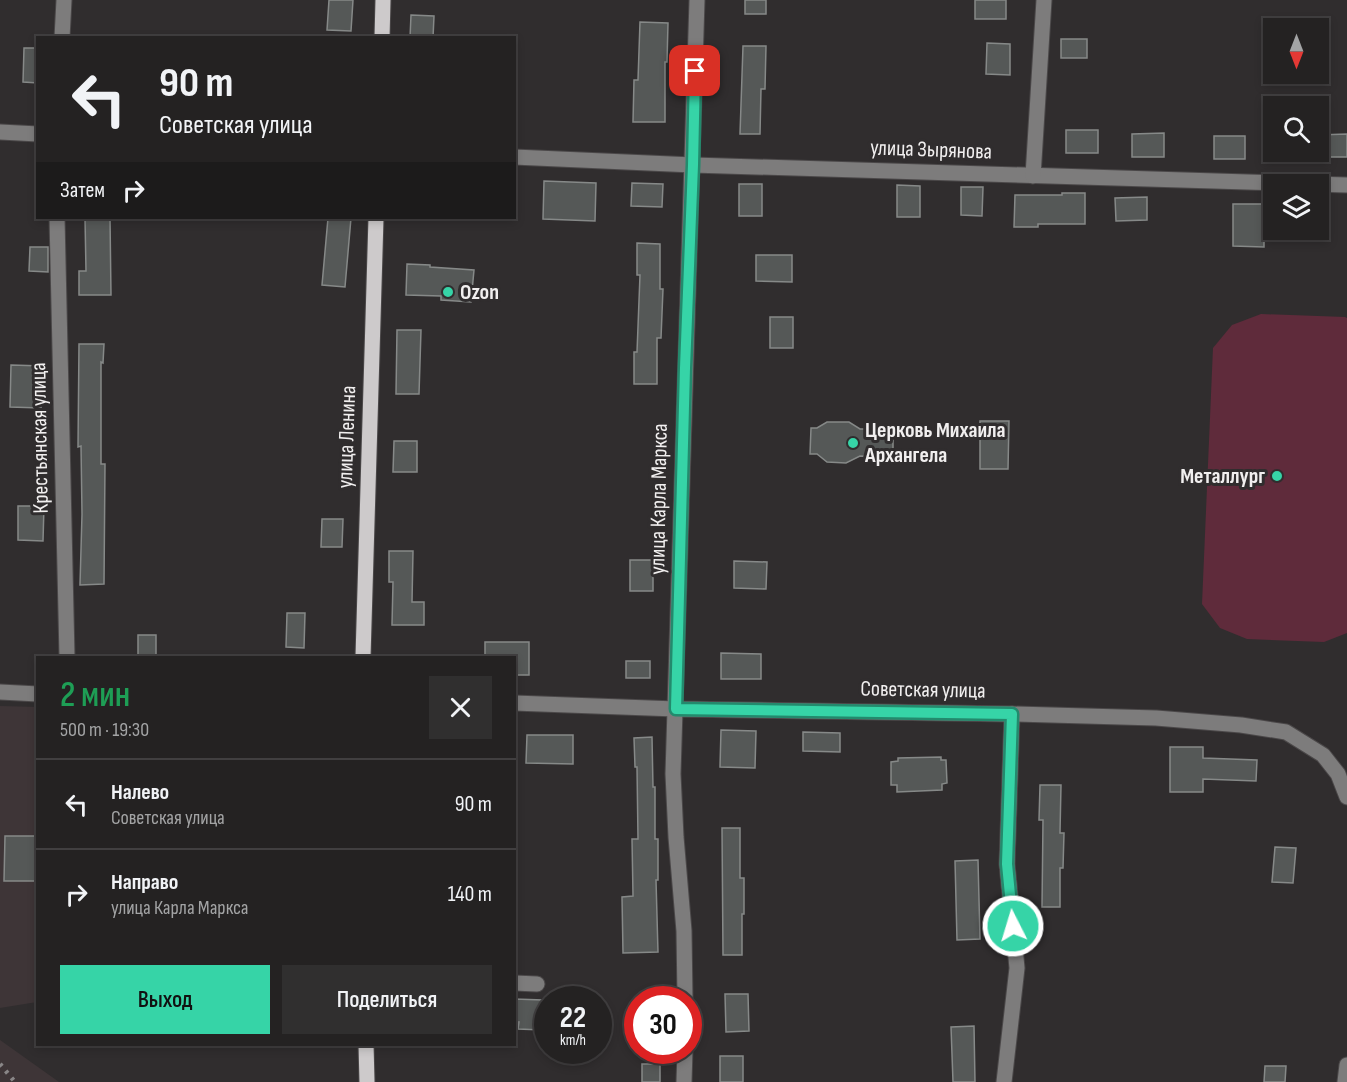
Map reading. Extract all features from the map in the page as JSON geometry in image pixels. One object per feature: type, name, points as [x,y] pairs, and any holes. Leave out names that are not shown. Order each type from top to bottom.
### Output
[{"type":"main road","points":[[382,36],[383,0]]},
{"type":"main road","name":"улица Ленина","points":[[363,656],[376,219]]},
{"type":"main road","points":[[366,1046],[367,1082]]},
{"type":"street","points":[[62,36],[64,0]]},
{"type":"street","name":"улица Карла Маркса","points":[[685,986],[684,932],[673,774],[697,0]]},
{"type":"street","points":[[1034,176],[1044,0]]},
{"type":"street","points":[[0,132],[36,134]]},
{"type":"street","name":"улица Зырянова","points":[[516,157],[693,165],[1347,185]]},
{"type":"street","name":"Крестьянская улица","points":[[57,219],[67,656]]},
{"type":"street","points":[[0,692],[36,694]]},
{"type":"street","name":"Советская улица","points":[[516,703],[676,709],[1156,718],[1266,728],[1286,732],[1323,755],[1338,774],[1347,797]]},
{"type":"street","points":[[1004,1082],[1017,968],[1007,864],[1012,714]]},
{"type":"street","points":[[516,983],[537,984]]},
{"type":"street","points":[[684,1082],[685,1064]]},
{"type":"street","points":[[1345,1082],[1347,1065]]},
{"type":"shaded area","name":"Металлург","points":[[1261,314],[1347,318],[1347,633],[1324,642],[1247,639],[1220,628],[1202,604],[1213,348],[1232,325]]},
{"type":"shaded area","points":[[0,706],[36,707],[36,1002],[0,1008]]},
{"type":"shaded area","points":[[0,1040],[59,1082],[0,1082]]},
{"type":"building","points":[[329,0],[353,0],[351,31],[327,30]]},
{"type":"building","points":[[745,0],[766,0],[766,14],[745,14]]},
{"type":"building","points":[[975,0],[1006,0],[1006,19],[975,19]]},
{"type":"building","points":[[411,15],[434,16],[433,36],[410,36]]},
{"type":"building","points":[[640,22],[668,23],[667,62],[665,62],[665,122],[633,122],[634,80],[638,80]]},
{"type":"building","points":[[1061,39],[1087,39],[1087,58],[1061,58]]},
{"type":"building","points":[[987,43],[1010,44],[1010,75],[986,74]]},
{"type":"building","points":[[743,46],[766,46],[765,89],[761,89],[760,134],[740,134]]},
{"type":"building","points":[[24,48],[36,48],[36,83],[23,82]]},
{"type":"building","points":[[1066,130],[1098,130],[1098,153],[1066,153]]},
{"type":"building","points":[[1164,133],[1164,157],[1132,157],[1132,134]]},
{"type":"building","points":[[1347,134],[1347,157],[1329,157],[1329,135]]},
{"type":"building","points":[[1214,136],[1245,136],[1245,159],[1214,159]]},
{"type":"building","points":[[544,181],[596,183],[595,221],[543,219]]},
{"type":"building","points":[[632,183],[663,184],[662,207],[631,206]]},
{"type":"building","points":[[739,184],[762,184],[762,216],[739,216]]},
{"type":"building","points":[[897,185],[920,186],[920,217],[897,217]]},
{"type":"building","points":[[961,187],[983,187],[982,216],[961,215]]},
{"type":"building","points":[[1062,193],[1085,193],[1085,224],[1038,224],[1038,227],[1014,227],[1015,195],[1062,195]]},
{"type":"building","points":[[1147,197],[1147,220],[1116,221],[1115,198]]},
{"type":"building","points":[[1233,204],[1263,204],[1264,247],[1233,246]]},
{"type":"building","points":[[85,219],[110,219],[111,295],[79,295],[79,271],[86,271]]},
{"type":"building","points":[[328,219],[351,219],[345,287],[322,285]]},
{"type":"building","points":[[637,243],[660,244],[660,289],[663,289],[661,338],[657,338],[657,384],[634,384],[640,275],[637,275]]},
{"type":"building","points":[[30,247],[48,247],[48,272],[29,271]]},
{"type":"building","points":[[756,255],[792,255],[792,282],[756,281]]},
{"type":"building","points":[[407,264],[474,270],[471,302],[441,300],[441,296],[406,295]]},
{"type":"building","points":[[770,317],[793,317],[793,348],[770,348]]},
{"type":"building","points":[[397,330],[421,330],[419,394],[396,394]]},
{"type":"building","points":[[79,344],[104,344],[103,363],[101,362],[101,464],[105,464],[104,584],[80,585],[82,514],[81,446],[78,447]]},
{"type":"building","points":[[11,365],[43,366],[41,408],[10,407]]},
{"type":"building","points":[[980,421],[1009,421],[1008,469],[980,469]]},
{"type":"building","name":"Церковь Михаила Архангела","points":[[827,422],[849,422],[860,429],[893,431],[893,455],[888,455],[888,457],[860,456],[846,463],[827,462],[817,454],[810,454],[811,428],[817,428]]},
{"type":"building","points":[[394,441],[417,441],[417,472],[393,472]]},
{"type":"building","points":[[18,506],[44,506],[43,541],[18,540]]},
{"type":"building","points":[[322,519],[343,519],[342,547],[321,547]]},
{"type":"building","points":[[389,551],[413,551],[412,602],[424,602],[424,625],[392,625],[393,582],[389,582]]},
{"type":"building","points":[[630,560],[653,560],[653,591],[630,591]]},
{"type":"building","points":[[734,561],[767,562],[766,589],[734,588]]},
{"type":"building","points":[[287,613],[305,613],[304,648],[286,647]]},
{"type":"building","points":[[138,635],[156,635],[156,656],[138,656]]},
{"type":"building","points":[[485,642],[529,642],[529,675],[516,675],[516,656],[485,656]]},
{"type":"building","points":[[721,653],[761,654],[761,679],[721,679]]},
{"type":"building","points":[[626,661],[650,661],[650,678],[626,678]]},
{"type":"building","points":[[721,730],[756,731],[755,768],[720,767]]},
{"type":"building","points":[[803,732],[840,733],[840,752],[803,751]]},
{"type":"building","points":[[527,735],[573,735],[573,764],[526,763]]},
{"type":"building","points":[[652,737],[655,839],[658,839],[658,880],[656,880],[658,952],[623,953],[622,897],[633,896],[632,839],[638,839],[637,767],[635,767],[634,738]]},
{"type":"building","points":[[1170,747],[1203,747],[1203,758],[1257,760],[1256,781],[1203,779],[1203,792],[1170,792]]},
{"type":"building","points":[[941,757],[941,760],[946,760],[947,783],[942,784],[942,790],[897,792],[897,785],[891,785],[891,762],[898,761],[898,758]]},
{"type":"building","points":[[1040,785],[1061,785],[1060,833],[1064,833],[1063,868],[1060,868],[1060,907],[1042,907],[1043,820],[1039,820]]},
{"type":"building","points":[[722,828],[740,828],[740,878],[744,878],[742,955],[723,955]]},
{"type":"building","points":[[5,836],[36,836],[36,881],[4,881]]},
{"type":"building","points":[[1275,847],[1296,848],[1293,883],[1272,882]]},
{"type":"building","points":[[978,860],[980,939],[957,940],[955,861]]},
{"type":"building","points":[[725,994],[748,994],[749,1031],[726,1032]]},
{"type":"building","points":[[516,999],[534,1000],[534,1030],[518,1029]]},
{"type":"building","points":[[974,1026],[975,1082],[953,1082],[951,1027]]},
{"type":"building","points":[[720,1056],[743,1056],[743,1082],[720,1082]]},
{"type":"building","points":[[642,1064],[660,1064],[660,1082],[642,1082]]},
{"type":"building","points":[[1265,1066],[1286,1066],[1285,1082],[1264,1082]]},
{"type":"railway","points":[[0,1064],[15,1082]]},
{"type":"place","name":"Ozon","points":[[448,292]]},
{"type":"place","name":"Церковь Михаила Архангела","points":[[853,443]]},
{"type":"place","name":"Металлург","points":[[1277,476]]},
{"type":"route","points":[[695,71],[676,709],[1012,714],[1007,864],[1013,926]]}]
